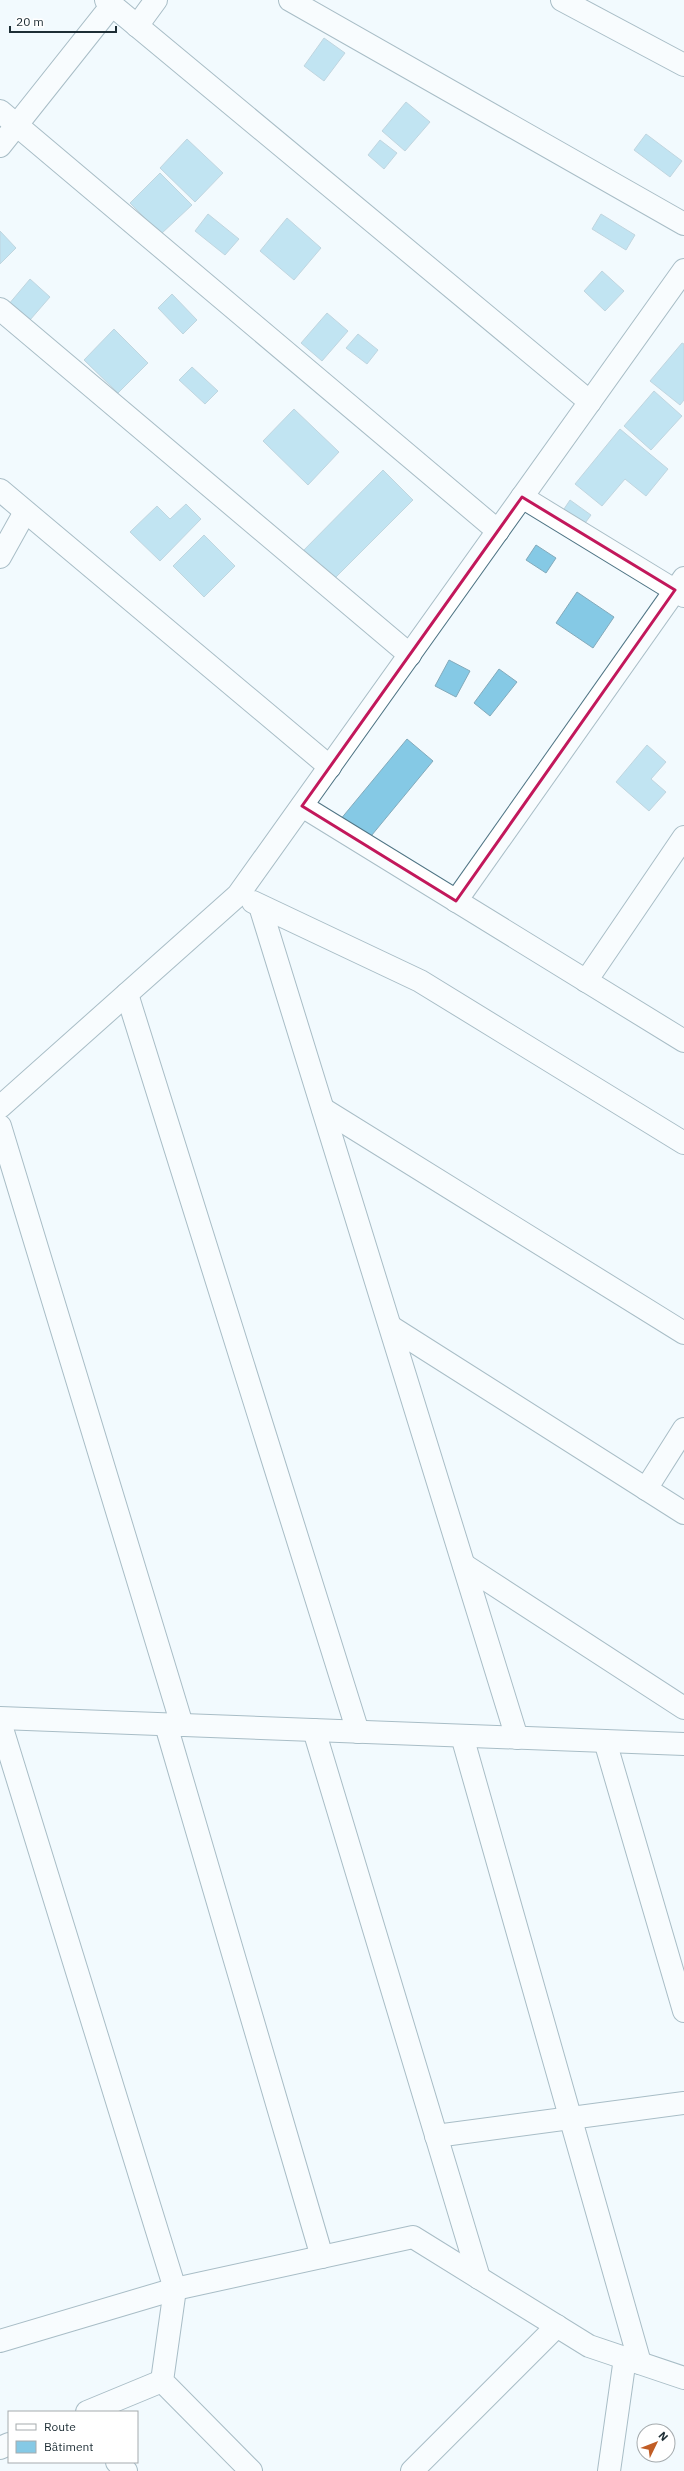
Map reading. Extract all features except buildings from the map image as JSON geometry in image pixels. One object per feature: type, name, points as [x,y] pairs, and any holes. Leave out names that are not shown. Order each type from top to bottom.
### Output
[{"type":"street","points":[[137,26],[156,0]]},
{"type":"street","points":[[290,0],[684,224]]},
{"type":"street","points":[[562,0],[684,64]]},
{"type":"street","points":[[0,146],[109,2],[590,402]]},
{"type":"street","points":[[0,111],[498,531]]},
{"type":"street","points":[[0,1107],[238,895],[684,270]]},
{"type":"street","points":[[0,309],[410,655]]},
{"type":"street","points":[[0,490],[330,767]]},
{"type":"street","points":[[456,901],[681,588],[522,497]]},
{"type":"street","points":[[0,557],[25,512]]},
{"type":"street","points":[[302,806],[684,1041]]},
{"type":"street","points":[[586,981],[684,837]]},
{"type":"street","points":[[238,895],[420,981],[684,1143]]},
{"type":"street","points":[[260,906],[517,1738]]},
{"type":"street","points":[[127,994],[358,1732]]},
{"type":"street","points":[[323,1109],[684,1333]]},
{"type":"street","points":[[0,1126],[174,1725],[322,2257]]},
{"type":"street","points":[[391,1327],[684,1513]]},
{"type":"street","points":[[646,1489],[684,1429]]},
{"type":"street","points":[[464,1565],[684,1708]]},
{"type":"street","points":[[0,1718],[684,1744]]},
{"type":"street","points":[[0,1722],[175,2289],[162,2381]]},
{"type":"street","points":[[314,1730],[480,2278]]},
{"type":"street","points":[[462,1736],[570,2118],[632,2361],[609,2471]]},
{"type":"street","points":[[605,1741],[684,2011]]},
{"type":"street","points":[[436,2136],[684,2103]]},
{"type":"street","points":[[0,2341],[175,2289],[413,2237],[589,2346],[684,2378]]},
{"type":"street","points":[[412,2471],[557,2326]]},
{"type":"street","points":[[89,2411],[162,2381]]},
{"type":"street","points":[[162,2381],[251,2471]]},
{"type":"street","points":[[118,2463],[126,2471]]},
{"type":"highlighted area","points":[[522,497],[675,590],[456,901],[302,806]]}]
